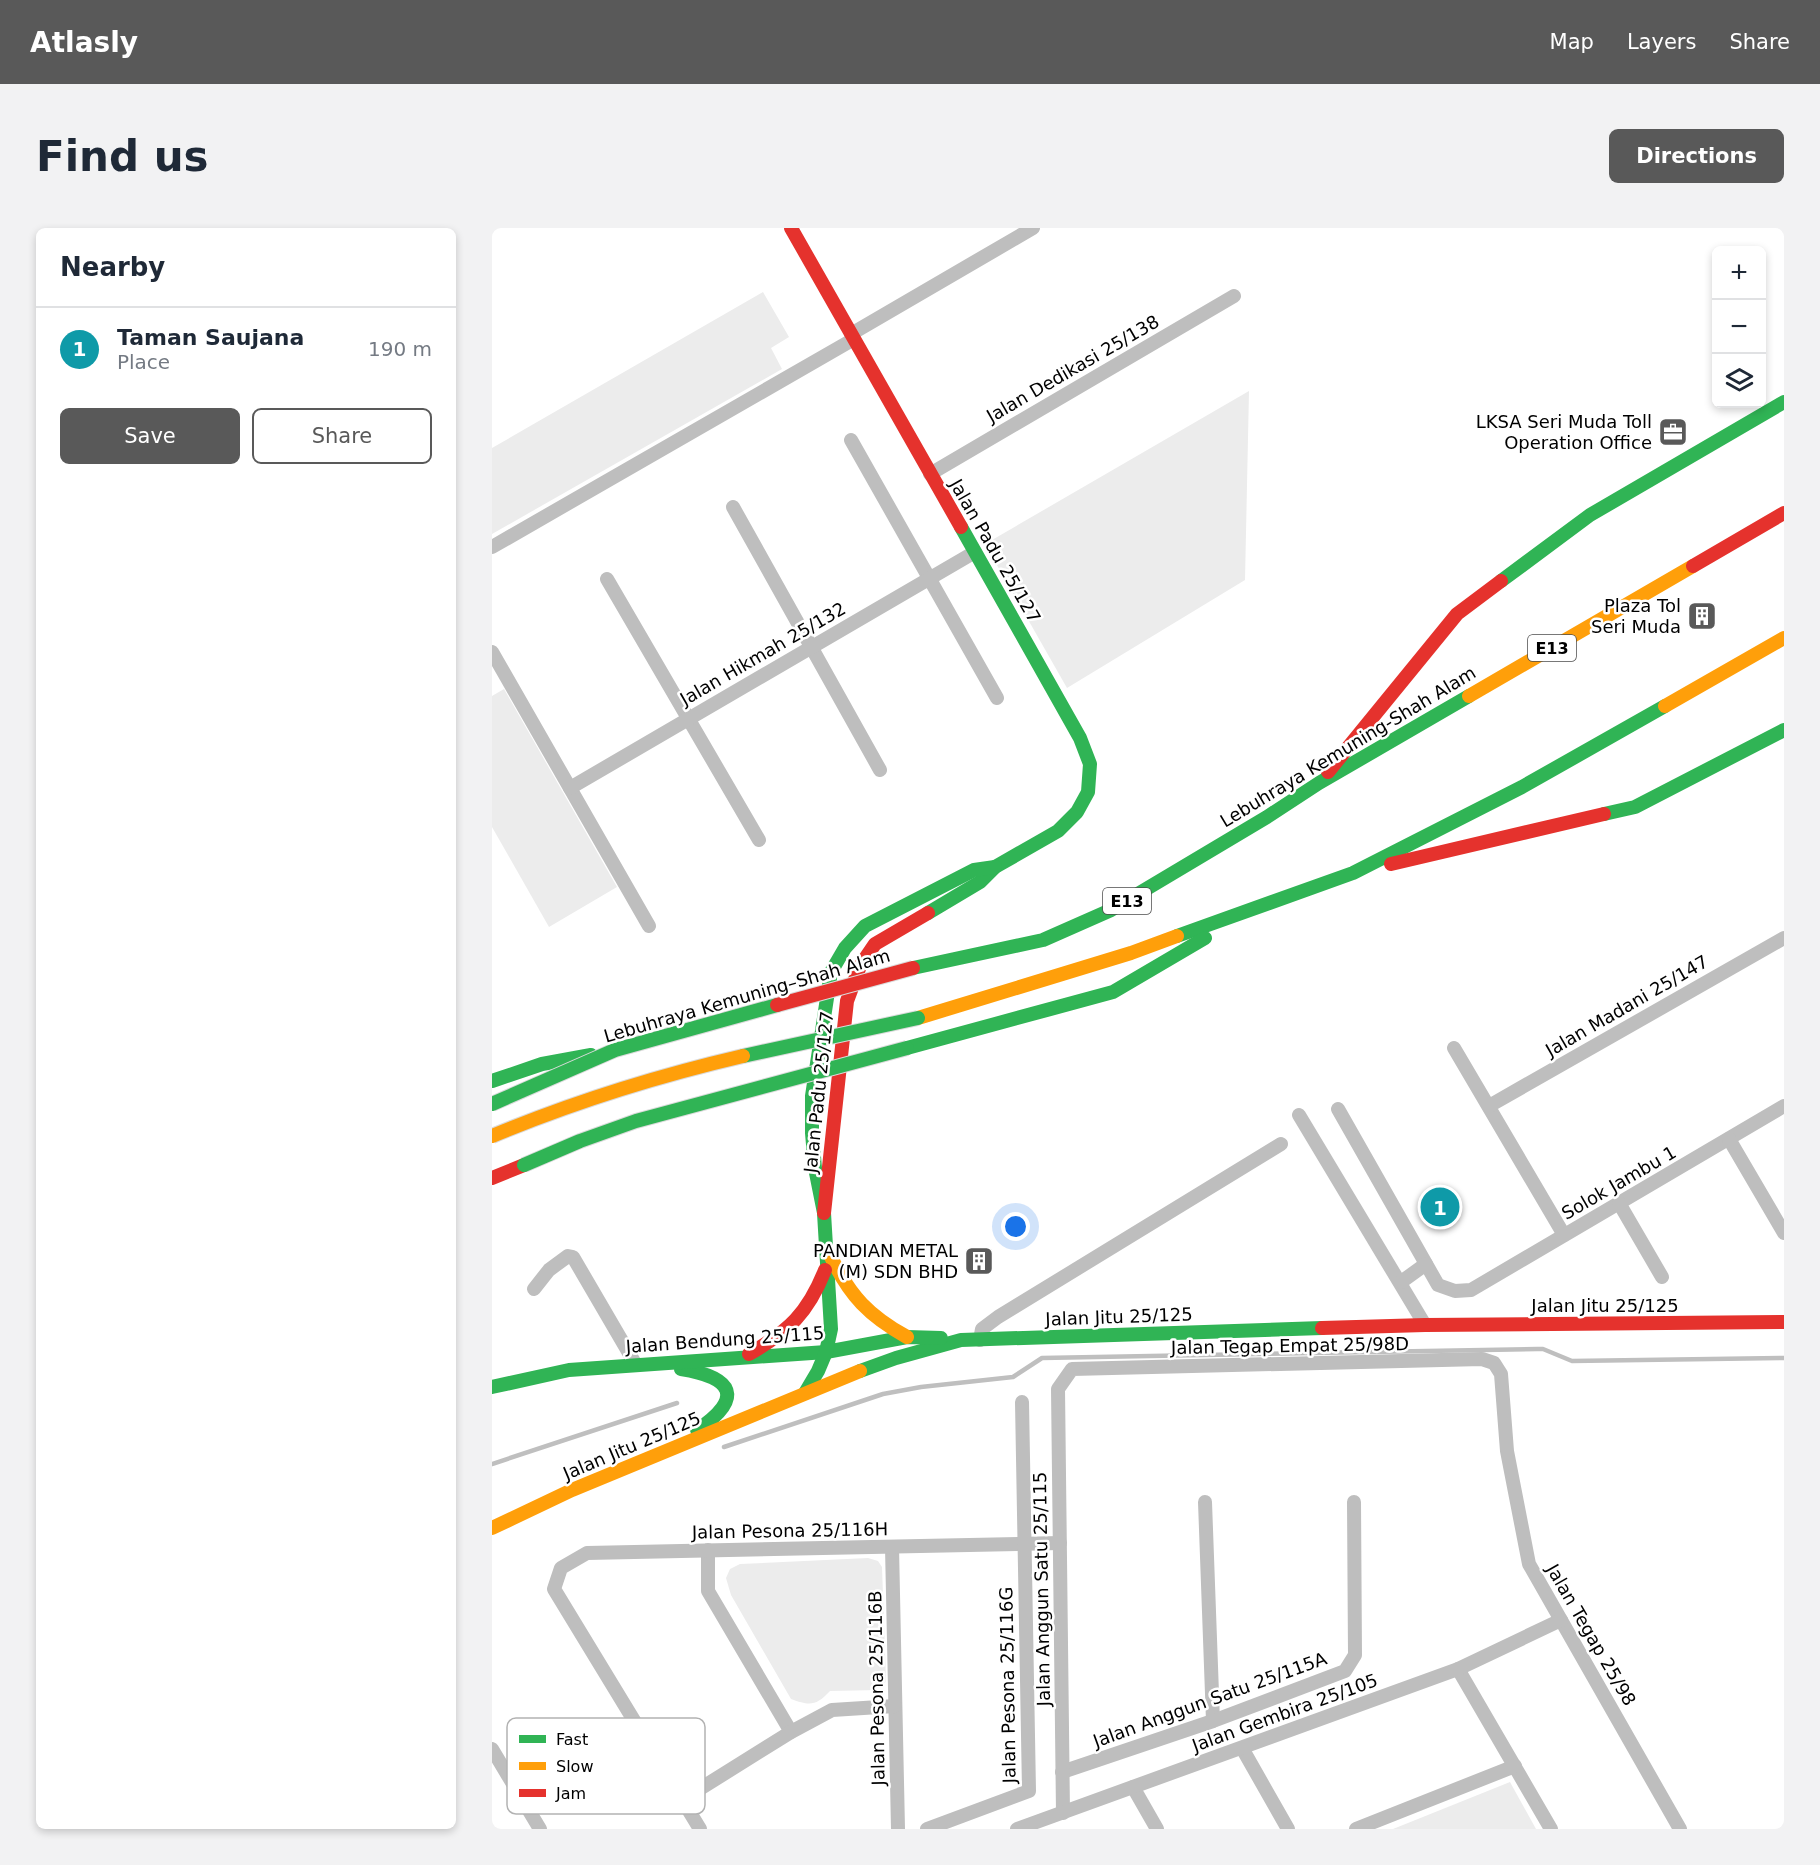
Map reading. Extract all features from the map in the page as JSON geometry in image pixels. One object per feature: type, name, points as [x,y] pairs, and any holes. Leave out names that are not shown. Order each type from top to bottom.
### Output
[{"type":"main road","name":"Jalan Padu 25/127","points":[[791,228],[1080,738],[1089,764],[1088,792],[1077,812],[1058,831],[995,867],[980,882],[875,944],[860,966],[847,1001],[824,1213],[831,1329],[826,1352],[805,1393]]},
{"type":"main road","points":[[1319,783],[1457,614],[1590,515],[1784,402]]},
{"type":"main road","name":"Lebuhraya Kemuning-Shah Alam","points":[[913,968],[1043,940],[1111,910],[1267,817],[1319,783],[1784,513]]},
{"type":"main road","points":[[1353,873],[1522,787],[1784,638]]},
{"type":"main road","points":[[492,1136],[600,1095],[652,1079],[734,1058],[918,1018],[1131,953],[1353,873],[1635,807],[1784,730]]},
{"type":"main road","name":"Jalan Padu 25/127","points":[[824,1213],[815,1168],[812,1096],[831,972],[845,948],[865,926],[974,870],[995,867]]},
{"type":"main road","points":[[492,1178],[580,1141],[636,1121],[1113,992],[1257,908]]},
{"type":"main road","name":"Lebuhraya Kemuning–Shah Alam","points":[[492,1104],[615,1050],[913,968]]},
{"type":"main road","points":[[492,1081],[542,1065],[615,1050]]},
{"type":"main road","points":[[825,1247],[838,1273],[867,1312],[886,1326],[907,1337]]},
{"type":"main road","points":[[742,1358],[772,1341],[801,1318],[819,1286],[827,1264]]},
{"type":"main road","name":"Jalan Jitu 25/125","points":[[492,1528],[536,1506],[805,1393],[906,1355],[961,1340],[1425,1326],[1784,1322]]},
{"type":"main road","name":"Jalan Bendung 25/115","points":[[492,1387],[569,1370],[826,1352],[907,1337],[961,1340]]},
{"type":"main road","points":[[652,1363],[708,1375],[719,1380],[727,1394],[726,1404],[714,1419],[658,1455]]},
{"type":"main road","points":[[492,1521],[536,1506]]},
{"type":"main road","points":[[492,1536],[536,1506]]},
{"type":"street","points":[[492,547],[853,337],[1033,228]]},
{"type":"street","name":"Jalan Dedikasi 25/138","points":[[930,474],[1234,296]]},
{"type":"street","points":[[851,440],[997,698]]},
{"type":"street","points":[[733,507],[880,770]]},
{"type":"street","name":"Jalan Hikmah 25/132","points":[[570,788],[975,552]]},
{"type":"street","points":[[607,579],[759,840]]},
{"type":"street","points":[[492,652],[649,926]]},
{"type":"street","name":"Jalan Madani 25/147","points":[[1489,1106],[1784,938]]},
{"type":"street","points":[[1454,1048],[1564,1235]]},
{"type":"street","name":"Solok Jambu 1","points":[[1426,1264],[1438,1285],[1455,1291],[1471,1290],[1784,1107]]},
{"type":"street","points":[[1338,1109],[1426,1264],[1401,1282]]},
{"type":"street","points":[[1299,1115],[1401,1282],[1425,1326]]},
{"type":"street","points":[[1729,1139],[1784,1233]]},
{"type":"street","points":[[980,1340],[982,1329],[998,1317],[1281,1144]]},
{"type":"street","points":[[1619,1203],[1662,1276]]},
{"type":"street","points":[[534,1289],[549,1270],[568,1256],[573,1257],[636,1365]]},
{"type":"street","name":"Jalan Tegap Empat 25/98D","points":[[1072,1369],[1482,1359],[1494,1363],[1501,1374]]},
{"type":"street","name":"Jalan Anggun Satu 25/115","points":[[1063,1813],[1058,1389],[1072,1369]]},
{"type":"street","name":"Jalan Tegap 25/98","points":[[1501,1374],[1507,1451],[1529,1564],[1680,1829]]},
{"type":"street","points":[[1022,1402],[1024,1544]]},
{"type":"street","points":[[1205,1502],[1213,1721]]},
{"type":"street","name":"Jalan Anggun Satu 25/115A","points":[[1062,1772],[1213,1721],[1345,1671],[1355,1655],[1354,1502]]},
{"type":"street","name":"Jalan Pesona 25/116G","points":[[927,1829],[1029,1791],[1024,1544]]},
{"type":"street","name":"Jalan Pesona 25/116H","points":[[632,1718],[554,1589],[561,1568],[586,1553],[1060,1544]]},
{"type":"street","name":"Jalan Pesona 25/116B","points":[[892,1547],[898,1829]]},
{"type":"street","points":[[708,1550],[708,1592],[791,1732]]},
{"type":"street","name":"Jalan Gembira 25/105","points":[[1025,1828],[1458,1669],[1561,1620]]},
{"type":"street","points":[[1458,1669],[1551,1829]]},
{"type":"street","points":[[705,1786],[791,1732],[832,1710],[895,1706]]},
{"type":"street","points":[[1242,1748],[1288,1829]]},
{"type":"street","points":[[492,1749],[507,1774]]},
{"type":"street","points":[[1356,1829],[1515,1766]]},
{"type":"street","points":[[1133,1787],[1157,1829]]},
{"type":"street","points":[[531,1814],[540,1829]]},
{"type":"street","points":[[691,1814],[700,1829]]},
{"type":"shaded area","points":[[763,292],[789,337],[771,348],[782,369],[492,534],[492,448]]},
{"type":"shaded area","points":[[1249,391],[1245,580],[1067,688],[985,544]]},
{"type":"shaded area","points":[[504,689],[617,887],[549,927],[492,827],[492,696]]},
{"type":"shaded area","points":[[868,1558],[878,1561],[882,1567],[886,1680],[884,1686],[879,1690],[830,1691],[821,1700],[808,1704],[791,1699],[731,1595],[726,1578],[730,1569],[740,1564]]},
{"type":"shaded area","points":[[1510,1782],[1536,1829],[1393,1829]]},
{"type":"waterway","points":[[724,1447],[883,1394],[921,1387],[1013,1377],[1042,1358],[1537,1349],[1543,1349],[1572,1361],[1784,1358]]},
{"type":"waterway","points":[[492,1464],[677,1403]]},
{"type":"traffic: fast","points":[[1501,581],[1590,515],[1784,402]]},
{"type":"traffic: fast","points":[[928,913],[980,882],[995,867],[1058,831],[1077,812],[1088,792],[1090,764],[1080,738],[961,527]]},
{"type":"traffic: fast","points":[[913,968],[1043,940],[1111,910],[1267,817],[1319,783],[1469,696]]},
{"type":"traffic: fast","points":[[1177,936],[1353,873],[1522,787],[1665,706]]},
{"type":"traffic: fast","points":[[1604,814],[1635,807],[1784,730]]},
{"type":"traffic: fast","points":[[805,1393],[826,1352],[831,1329],[824,1213],[815,1168],[812,1133],[812,1096],[831,972],[845,948],[865,926],[974,870],[995,867]]},
{"type":"traffic: fast","points":[[907,1048],[1113,992],[1205,938]]},
{"type":"traffic: fast","points":[[492,1104],[615,1050],[777,1005]]},
{"type":"traffic: fast","points":[[743,1056],[918,1018]]},
{"type":"traffic: fast","points":[[524,1165],[580,1141],[636,1121],[907,1048]]},
{"type":"traffic: fast","points":[[492,1081],[542,1064],[591,1055]]},
{"type":"traffic: fast","points":[[860,1371],[896,1358],[961,1340],[1322,1328]]},
{"type":"traffic: fast","points":[[492,1387],[569,1370],[826,1352],[907,1337],[941,1338]]},
{"type":"traffic: fast","points":[[681,1369],[712,1377],[722,1383],[726,1390],[727,1399],[722,1408],[697,1430]]},
{"type":"traffic: slow","points":[[1469,696],[1693,566]]},
{"type":"traffic: slow","points":[[1665,706],[1784,638]]},
{"type":"traffic: slow","points":[[918,1018],[1131,953],[1177,936]]},
{"type":"traffic: slow","points":[[492,1136],[616,1091],[743,1056]]},
{"type":"traffic: slow","points":[[831,1257],[853,1294],[862,1304],[871,1313],[907,1337]]},
{"type":"traffic: slow","points":[[492,1528],[572,1490],[860,1371]]},
{"type":"traffic: jam","points":[[791,228],[961,527]]},
{"type":"traffic: jam","points":[[1693,566],[1784,513]]},
{"type":"traffic: jam","points":[[1328,772],[1457,614],[1501,581]]},
{"type":"traffic: jam","points":[[1391,864],[1604,814]]},
{"type":"traffic: jam","points":[[824,1213],[847,1001],[860,966],[875,944],[928,913]]},
{"type":"traffic: jam","points":[[777,1005],[913,968]]},
{"type":"traffic: jam","points":[[492,1178],[524,1165]]},
{"type":"traffic: jam","points":[[749,1354],[796,1320],[812,1298],[825,1270]]},
{"type":"traffic: jam","points":[[1322,1328],[1784,1322]]},
{"type":"place","name":"LKSA Seri Muda Toll Operation Office","points":[[1673,432]]},
{"type":"place","name":"Plaza Tol Seri Muda","points":[[1702,616]]},
{"type":"place","name":"Taman Saujana","points":[[1440,1207]]},
{"type":"place","name":"PANDIAN METAL (M) SDN BHD","points":[[979,1261]]}]
